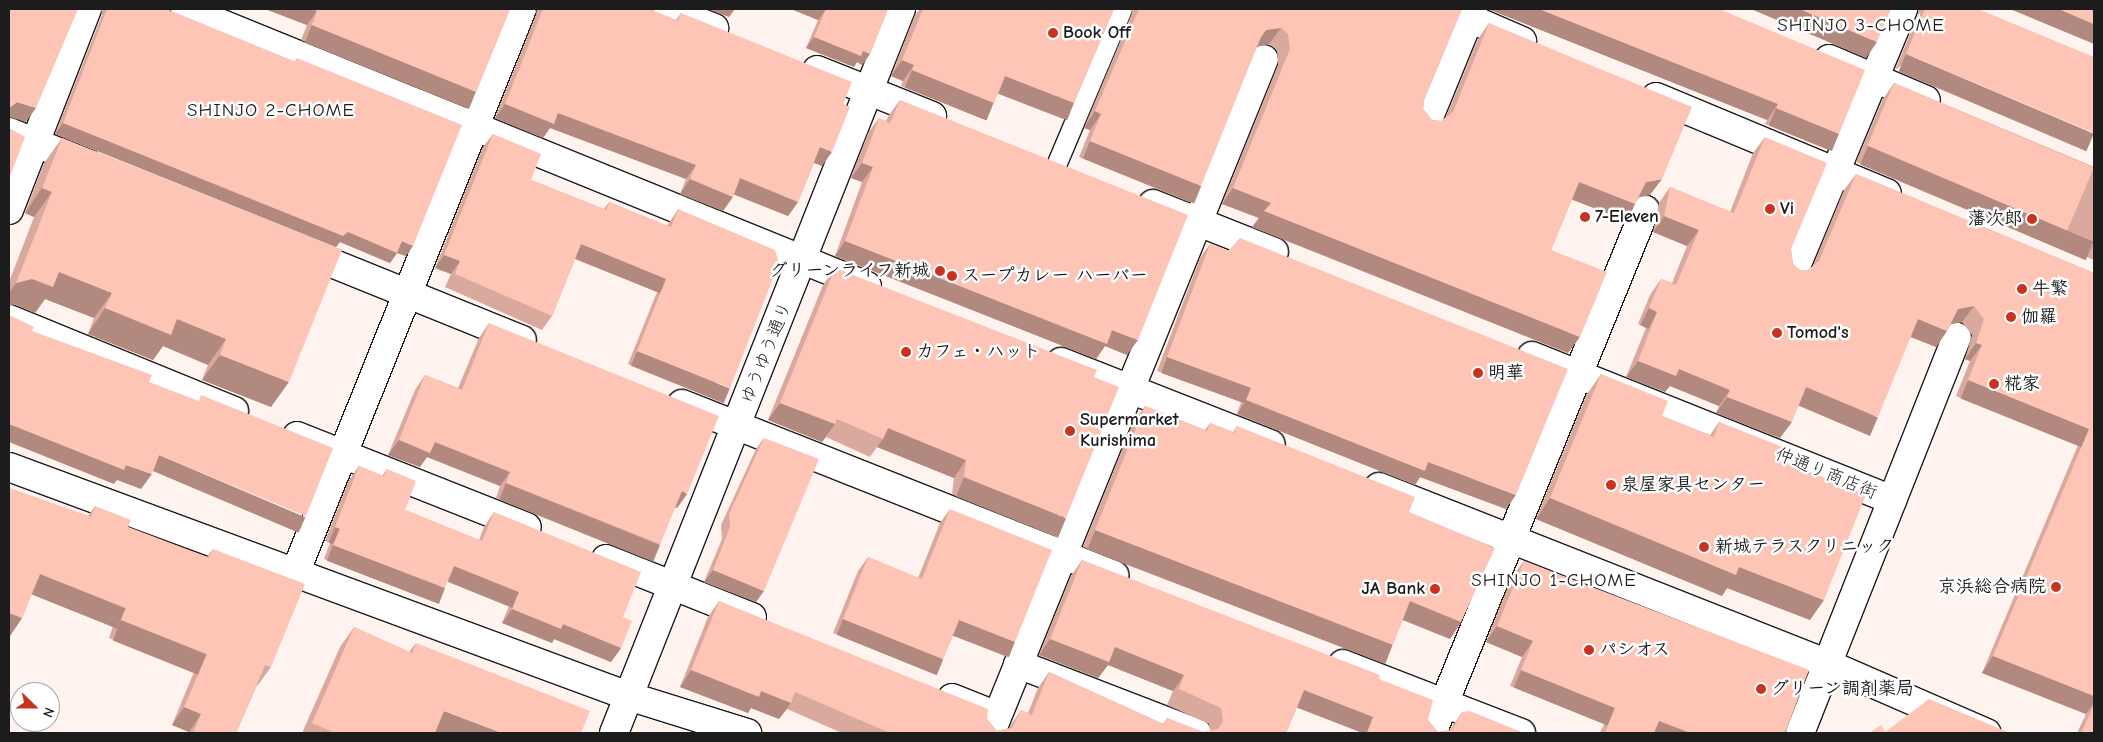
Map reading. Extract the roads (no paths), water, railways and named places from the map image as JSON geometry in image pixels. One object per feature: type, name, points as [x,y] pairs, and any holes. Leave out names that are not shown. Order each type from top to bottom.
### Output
[{"type":"street","points":[[9,210],[87,9]]},
{"type":"street","points":[[185,9],[888,294]]},
{"type":"street","points":[[295,573],[473,126],[522,9]]},
{"type":"street","points":[[667,9],[741,39]]},
{"type":"street","name":"ゆうゆう通り","points":[[614,733],[804,261],[901,9]]},
{"type":"street","points":[[1794,270],[1903,9]]},
{"type":"street","points":[[1427,122],[1471,14],[1551,53]]},
{"type":"street","points":[[1801,47],[1947,109]]},
{"type":"street","points":[[923,686],[994,724],[1127,388],[1264,59]]},
{"type":"street","points":[[796,61],[958,126]]},
{"type":"street","points":[[1634,87],[1915,204]]},
{"type":"street","points":[[9,132],[116,176]]},
{"type":"street","points":[[1030,154],[1082,176]]},
{"type":"street","points":[[1126,193],[1296,261]]},
{"type":"street","points":[[1432,733],[1645,210]]},
{"type":"street","points":[[279,242],[544,349]]},
{"type":"street","points":[[9,319],[554,538]]},
{"type":"street","points":[[1800,733],[1957,337]]},
{"type":"street","name":"仲通り商店街","points":[[1506,345],[1892,500]]},
{"type":"street","points":[[1035,352],[1292,453]]},
{"type":"street","points":[[654,393],[1143,586]]},
{"type":"street","points":[[9,467],[628,696],[747,733]]},
{"type":"street","points":[[1356,478],[1828,664],[1988,733]]},
{"type":"street","points":[[581,549],[775,626]]},
{"type":"street","points":[[1317,654],[1521,733]]},
{"type":"street","points":[[1018,664],[1197,733]]},
{"type":"lane","points":[[1056,165],[1122,9]]},
{"type":"place","name":"Book Off","points":[[1053,33]]},
{"type":"place","name":"Vi","points":[[1770,209]]},
{"type":"place","name":"7-Eleven","points":[[1585,217]]},
{"type":"place","name":"藩次郎","points":[[2032,219]]},
{"type":"place","name":"グリーンライフ新城","points":[[940,271]]},
{"type":"place","name":"スープカレー ハーバー","points":[[952,276]]},
{"type":"place","name":"牛繁","points":[[2022,289]]},
{"type":"place","name":"伽羅","points":[[2011,317]]},
{"type":"place","name":"Tomod's","points":[[1777,333]]},
{"type":"place","name":"カフェ・ハット","points":[[906,352]]},
{"type":"place","name":"明華","points":[[1478,373]]},
{"type":"place","name":"糀家","points":[[1994,384]]},
{"type":"place","name":"Supermarket Kurishima","points":[[1070,431]]},
{"type":"place","name":"泉屋家具センター","points":[[1611,485]]},
{"type":"place","name":"新城テラスクリニック","points":[[1704,547]]},
{"type":"place","name":"京浜総合病院","points":[[2056,587]]},
{"type":"place","name":"JA Bank","points":[[1435,589]]},
{"type":"place","name":"パシオス","points":[[1589,650]]},
{"type":"place","name":"グリーン調剤薬局","points":[[1761,689]]},
{"type":"district","name":"SHINJO 3-CHOME","points":[[1861,26]]},
{"type":"district","name":"SHINJO 2-CHOME","points":[[271,111]]},
{"type":"district","name":"SHINJO 1-CHOME","points":[[1554,581]]}]
